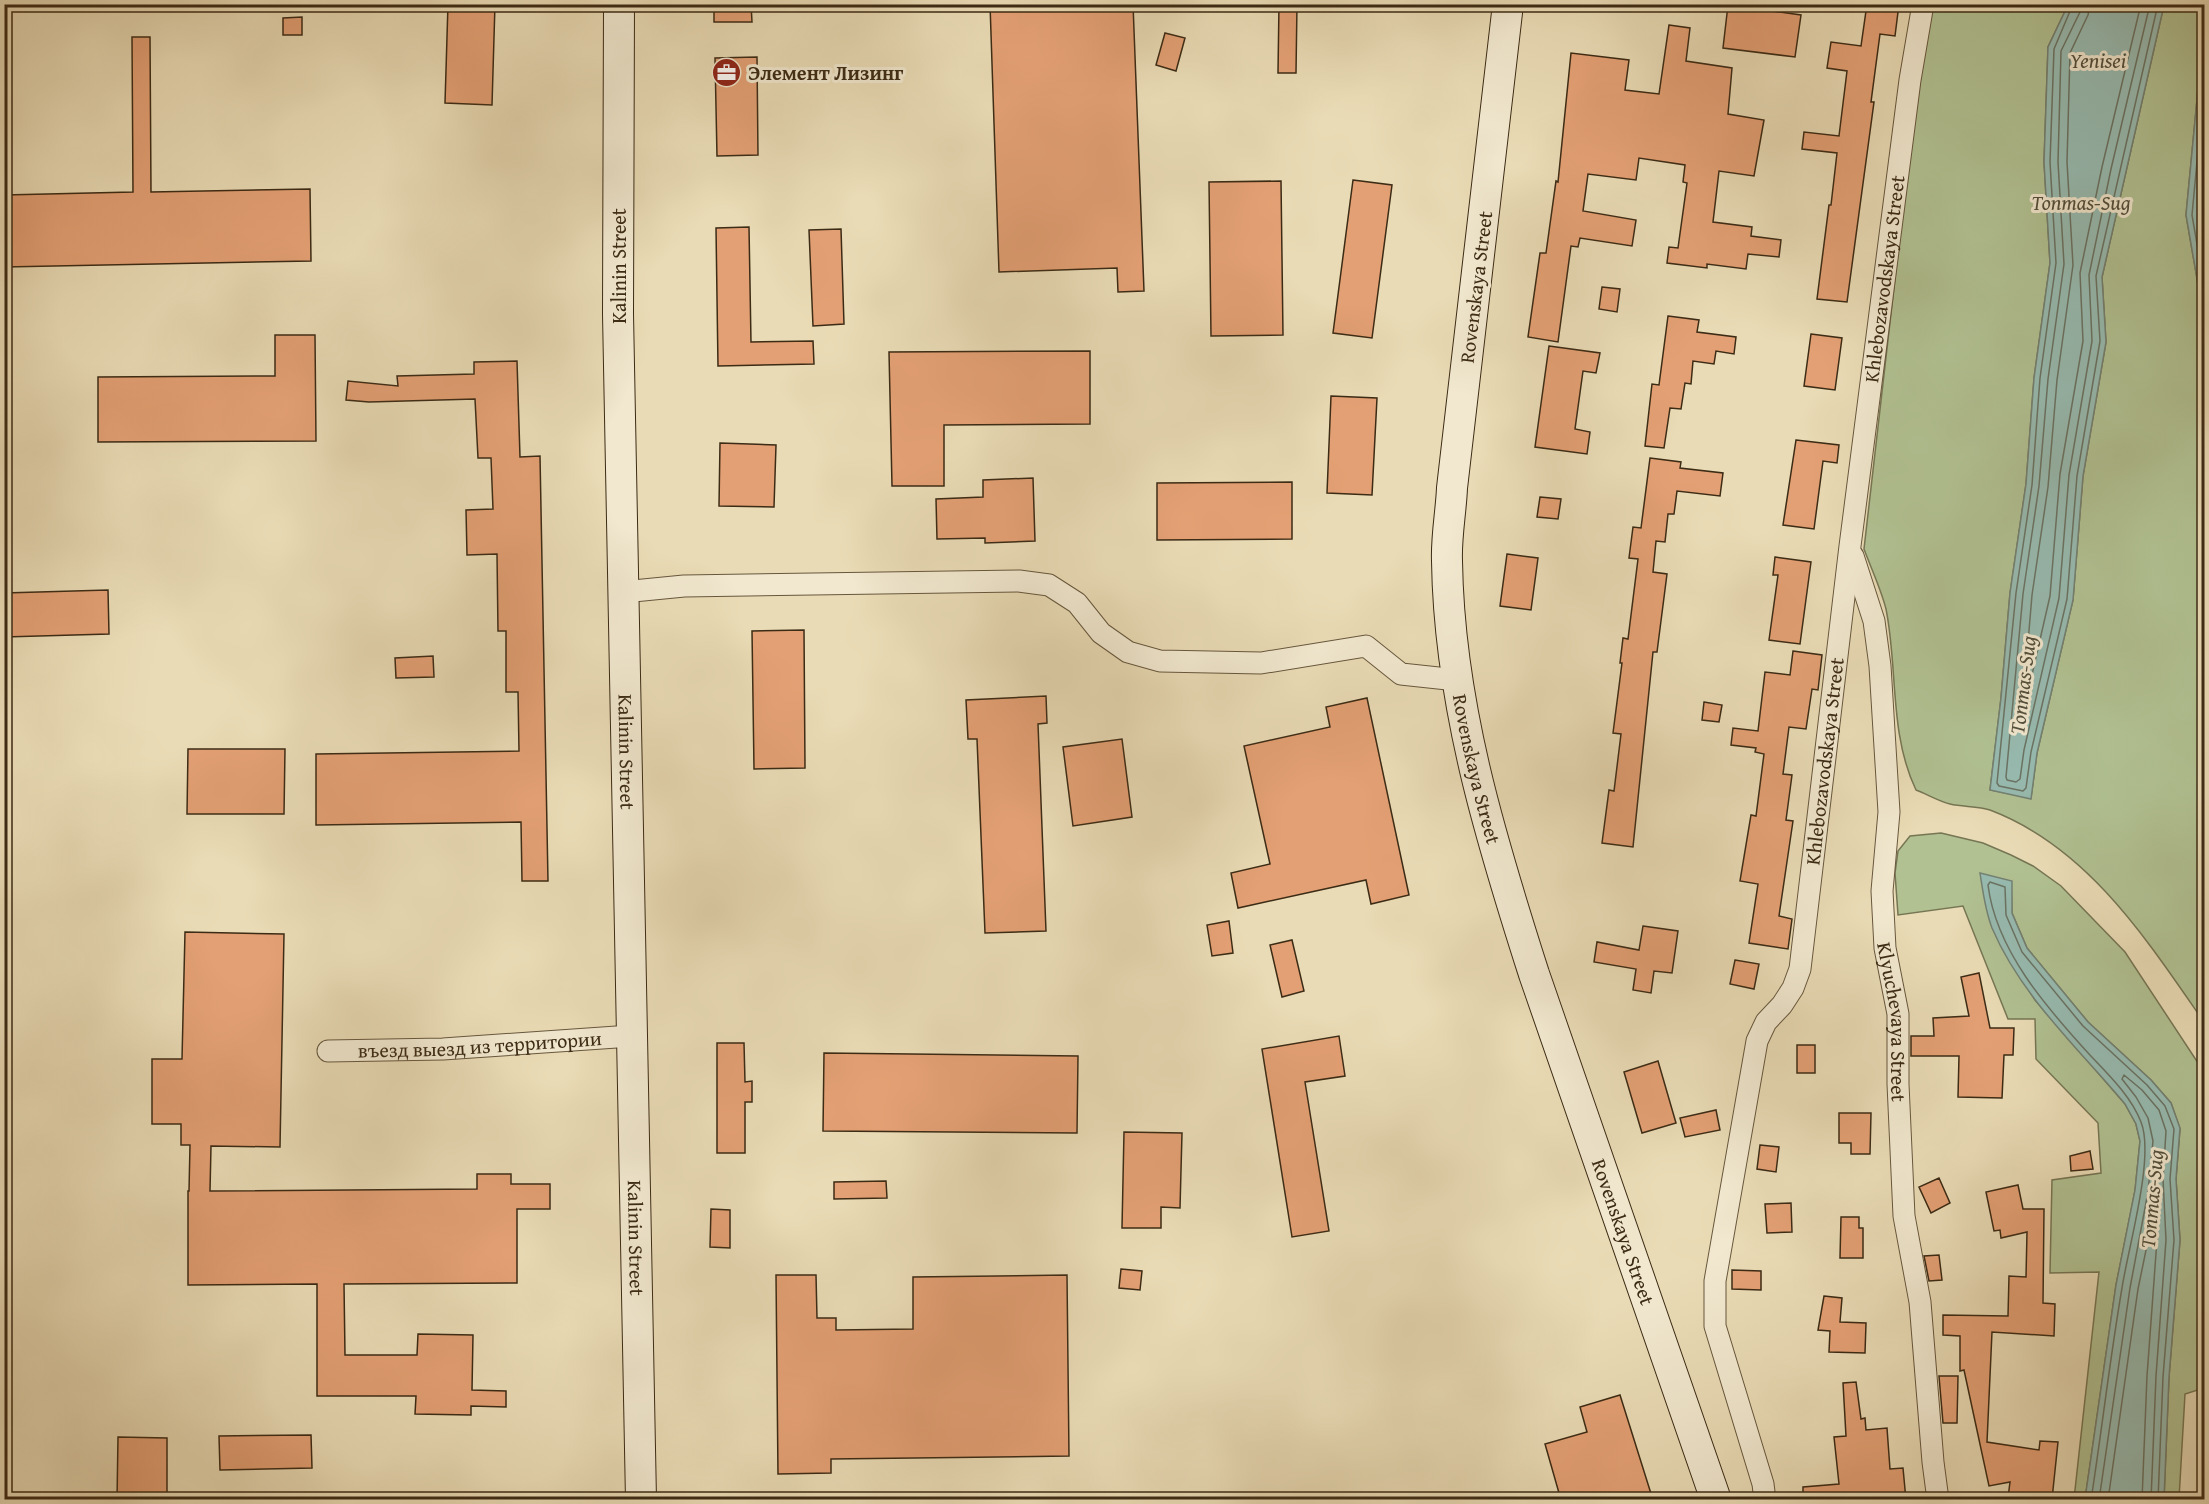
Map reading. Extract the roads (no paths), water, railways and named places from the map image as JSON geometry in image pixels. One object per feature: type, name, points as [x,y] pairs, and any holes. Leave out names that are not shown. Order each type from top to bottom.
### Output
[{"type":"main road","name":"Kalinin Street","points":[[619,4],[618,315],[641,1500]]},
{"type":"main road","name":"Rovenskaya Street","points":[[1508,4],[1452,488],[1447,558],[1449,609],[1457,680],[1484,812],[1510,899],[1716,1500]]},
{"type":"street","name":"Khlebozavodskaya Street","points":[[1765,1500],[1763,1484],[1715,1326],[1715,1281],[1757,1041],[1766,1022],[1782,1005],[1793,988],[1800,969],[1850,546],[1910,80],[1923,4]]},
{"type":"street","name":"Klyuchevaya Street","points":[[1850,546],[1874,621],[1880,666],[1889,812],[1882,891],[1886,948],[1898,1014],[1898,1084],[1904,1216],[1920,1302],[1938,1500]]},
{"type":"street","points":[[623,592],[684,586],[1019,581],[1049,585],[1077,603],[1101,633],[1128,652],[1160,661],[1261,663],[1366,646],[1401,674],[1457,680]]},
{"type":"street","name":"въезд выезд из территории","points":[[328,1051],[443,1049],[632,1036]]},
{"type":"water","name":"Tonmas-Sug","points":[[2068,5],[2164,5],[2102,277],[2106,342],[2083,476],[2073,600],[2037,753],[2031,799],[1990,790],[2010,593],[2026,484],[2034,378],[2050,263],[2044,162],[2048,47]]},
{"type":"water","points":[[2204,26],[2204,319],[2186,215]]},
{"type":"water","name":"Tonmas-Sug","points":[[1980,873],[2012,881],[2012,913],[2027,948],[2088,1022],[2151,1080],[2171,1103],[2180,1128],[2176,1179],[2180,1240],[2169,1377],[2164,1499],[2085,1499],[2116,1285],[2135,1190],[2140,1141],[2136,1124],[2125,1104],[2034,999],[2018,976],[1992,928]]},
{"type":"place","name":"Элемент Лизинг","points":[[727,73]]},
{"type":"water label","name":"Yenisei","points":[[2098,61]]}]
